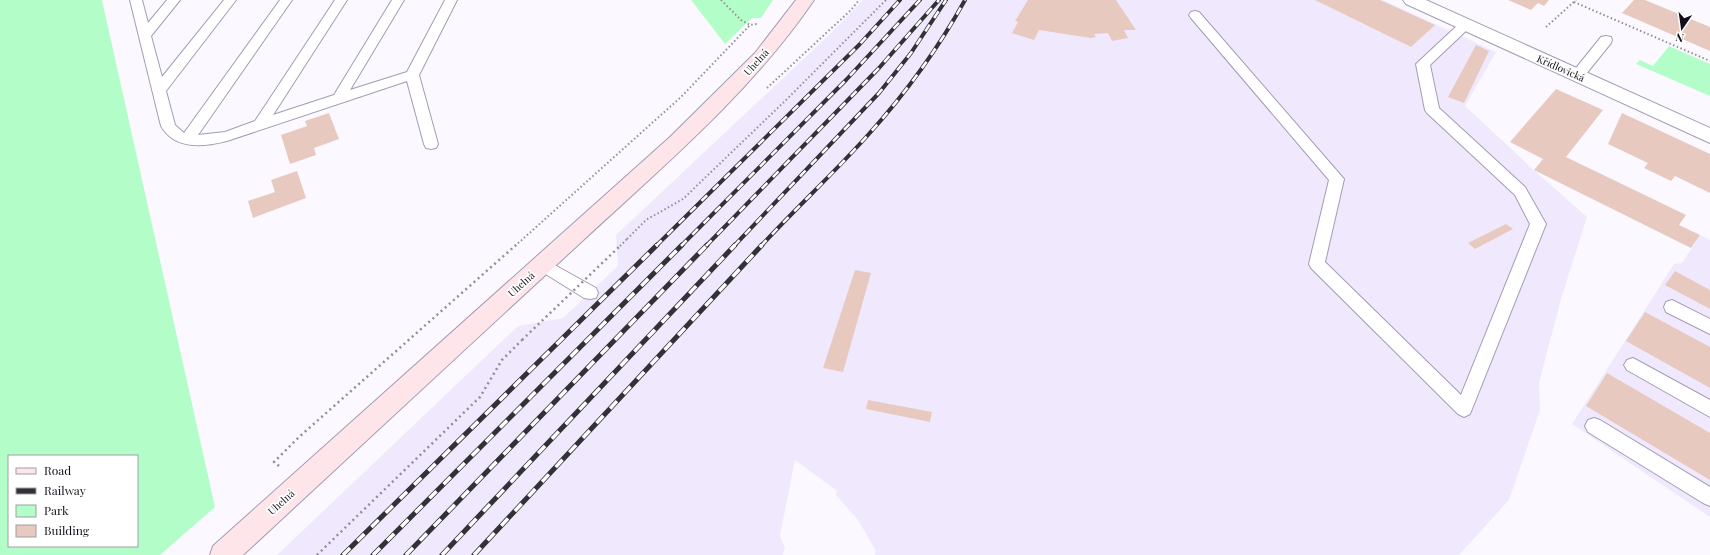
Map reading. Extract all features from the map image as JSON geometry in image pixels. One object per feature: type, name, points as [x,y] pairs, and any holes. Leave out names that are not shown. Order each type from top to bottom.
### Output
[{"type":"main road","name":"Uhelná","points":[[223,555],[676,142],[748,72],[776,39],[805,0]]},
{"type":"street","name":"Křídlovická","points":[[1412,0],[1710,136]]},
{"type":"lane","points":[[136,0],[168,126],[174,135],[188,140],[220,138],[412,75]]},
{"type":"lane","points":[[145,35],[174,0]]},
{"type":"lane","points":[[159,90],[230,0]]},
{"type":"lane","points":[[188,140],[286,0]]},
{"type":"lane","points":[[260,124],[341,0]]},
{"type":"lane","points":[[338,99],[398,0]]},
{"type":"lane","points":[[431,144],[412,75],[451,0]]},
{"type":"lane","points":[[1195,15],[1337,179],[1317,264],[1464,409],[1538,224],[1520,191],[1432,110],[1423,64],[1465,25]]},
{"type":"lane","points":[[1577,76],[1606,40]]},
{"type":"lane","points":[[542,264],[590,293]]},
{"type":"lane","points":[[1672,307],[1710,327]]},
{"type":"lane","points":[[1633,365],[1710,409]]},
{"type":"lane","points":[[1594,426],[1710,497]]},
{"type":"path","points":[[302,483],[274,462],[299,437],[580,190],[681,98],[750,25],[741,20],[721,0]]},
{"type":"path","points":[[317,555],[480,397],[502,360],[522,340],[646,220],[684,198],[786,100],[886,0]]},
{"type":"path","points":[[1546,27],[1575,1],[1710,61]]},
{"type":"shaded area","points":[[863,0],[1383,0],[1496,52],[1465,106],[1587,217],[1561,299],[1539,383],[1540,410],[1509,500],[1459,555],[875,555],[876,551],[858,520],[836,495],[837,491],[795,460],[780,536],[785,548],[783,555],[277,555],[518,326],[563,318],[618,266],[616,235],[829,35]]},
{"type":"shaded area","points":[[1700,235],[1710,240],[1710,517],[1572,424],[1674,264],[1682,263]]},
{"type":"green space","points":[[0,0],[102,0],[215,507],[160,555],[0,555]]},
{"type":"green space","points":[[691,0],[773,0],[761,18],[752,18],[725,44]]},
{"type":"green space","points":[[1669,46],[1710,64],[1710,96],[1636,64],[1640,60],[1653,66]]},
{"type":"building","points":[[1028,0],[1116,0],[1136,30],[1124,30],[1128,38],[1112,41],[1108,33],[1094,34],[1096,37],[1091,38],[1039,30],[1034,40],[1012,33],[1018,22],[1015,21]]},
{"type":"building","points":[[1315,0],[1380,0],[1435,25],[1411,47]]},
{"type":"building","points":[[1508,0],[1549,0],[1544,6],[1538,3],[1531,10]]},
{"type":"building","points":[[1634,0],[1645,0],[1710,27],[1710,51],[1622,13]]},
{"type":"building","points":[[1476,45],[1489,51],[1464,103],[1448,97]]},
{"type":"building","points":[[1556,89],[1603,110],[1566,157],[1686,215],[1679,225],[1700,235],[1691,248],[1534,170],[1543,159],[1510,142]]},
{"type":"building","points":[[329,113],[339,139],[314,148],[316,155],[290,164],[281,135],[307,126],[305,121]]},
{"type":"building","points":[[1622,113],[1710,154],[1710,193],[1675,176],[1671,181],[1644,168],[1648,163],[1608,144]]},
{"type":"building","points":[[297,171],[306,198],[253,218],[248,201],[275,192],[271,180]]},
{"type":"building","points":[[1506,224],[1513,229],[1475,249],[1468,243]]},
{"type":"building","points":[[855,270],[871,273],[843,372],[823,368]]},
{"type":"building","points":[[1675,271],[1710,290],[1710,309],[1665,285]]},
{"type":"building","points":[[1645,312],[1710,347],[1710,388],[1626,341]]},
{"type":"building","points":[[1607,373],[1710,433],[1710,480],[1586,406]]},
{"type":"building","points":[[868,400],[932,412],[930,422],[866,409]]},
{"type":"railway","points":[[656,246],[859,45],[900,0]]},
{"type":"railway","points":[[681,246],[846,80],[920,0]]},
{"type":"railway","points":[[706,246],[879,68],[939,0]]},
{"type":"railway","points":[[734,246],[879,93],[911,53],[946,0]]},
{"type":"railway","points":[[761,246],[855,149],[895,104],[944,36],[965,0]]},
{"type":"railway","points":[[343,555],[657,245]]},
{"type":"railway","points":[[373,555],[682,245]]},
{"type":"railway","points":[[406,555],[707,245]]},
{"type":"railway","points":[[442,555],[735,245]]},
{"type":"railway","points":[[474,555],[762,245]]}]
